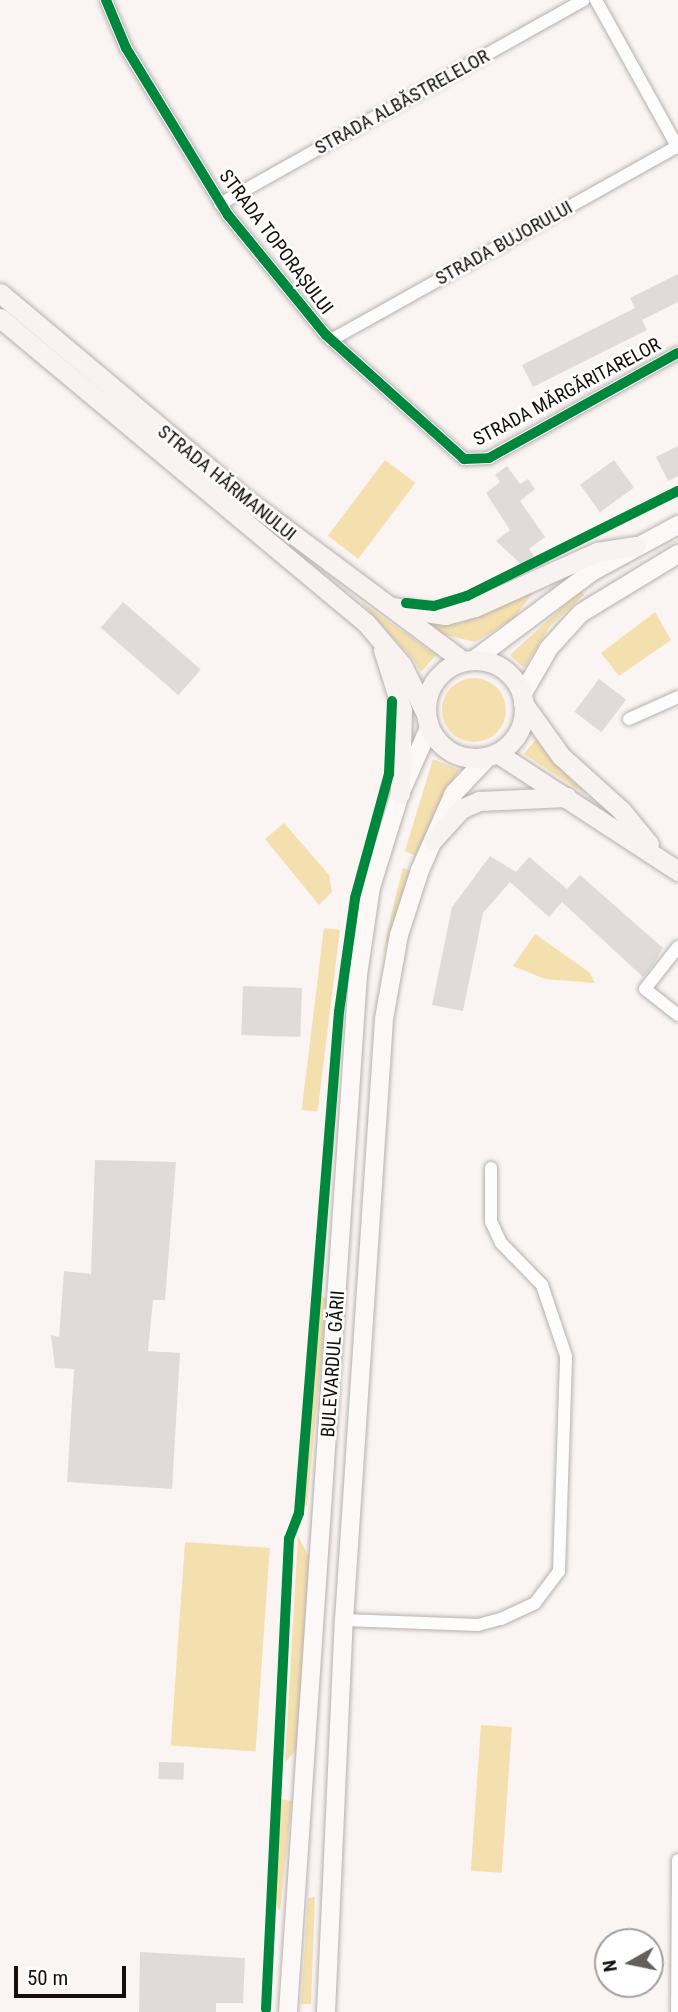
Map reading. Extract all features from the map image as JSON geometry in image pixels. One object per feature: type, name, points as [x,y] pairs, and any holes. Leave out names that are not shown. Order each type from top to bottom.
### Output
[{"type":"main road","name":"STRADA HĂRMANULUI","points":[[0,293],[372,598],[469,661]]},
{"type":"main road","name":"STRADA HĂRMANULUI","points":[[0,318],[342,601],[402,665],[427,721]]},
{"type":"main road","points":[[678,525],[636,546],[556,596],[510,637],[435,681],[427,721],[456,755],[492,755],[568,797],[656,853],[678,871]]},
{"type":"main road","points":[[372,598],[409,612],[445,615],[475,607],[597,552],[636,546]]},
{"type":"main road","points":[[492,755],[516,736],[523,699],[543,657],[581,613],[678,554]]},
{"type":"main road","points":[[379,639],[402,710],[400,794]]},
{"type":"main road","points":[[469,661],[504,670],[561,756],[621,810],[656,853]]},
{"type":"main road","name":"BULEVARDUL GĂRII","points":[[288,2012],[358,975],[366,909],[400,794],[427,721]]},
{"type":"main road","name":"BULEVARDUL GĂRII","points":[[326,2012],[344,1620],[384,1019],[407,905],[433,840],[454,793],[492,755]]},
{"type":"main road","points":[[433,840],[461,809],[479,802],[568,797]]},
{"type":"street","name":"STRADA TOPORAȘULUI","points":[[106,0],[126,48],[220,204],[331,340],[455,453],[471,461]]},
{"type":"street","name":"STRADA ALBĂSTRELELOR","points":[[220,204],[584,0]]},
{"type":"street","name":"STRADA BUJORULUI","points":[[331,340],[678,147],[596,0]]},
{"type":"street","name":"STRADA MĂRGĂRITARELOR","points":[[471,461],[489,458],[678,353]]},
{"type":"street","points":[[629,719],[678,697]]},
{"type":"street","points":[[678,947],[645,989],[678,1016]]},
{"type":"street","points":[[344,1620],[478,1625],[519,1614],[549,1589],[559,1571],[564,1532],[566,1356],[555,1311],[531,1270],[501,1243],[491,1222],[491,1168]]},
{"type":"street","points":[[677,2012],[678,1860]]},
{"type":"shaded area","points":[[385,460],[415,483],[358,559],[328,536]]},
{"type":"shaded area","points":[[535,590],[514,618],[475,642],[442,634],[430,624],[462,623]]},
{"type":"shaded area","points":[[581,590],[584,595],[550,626],[524,668],[510,655]]},
{"type":"shaded area","points":[[360,601],[436,655],[421,672],[413,659]]},
{"type":"shaded area","points":[[655,612],[671,640],[619,676],[601,653]]},
{"type":"shaded area","points":[[468,678],[480,678],[497,687],[504,698],[504,722],[497,733],[480,742],[468,742],[456,737],[447,728],[442,716],[442,704],[447,692],[456,683]]},
{"type":"shaded area","points":[[536,739],[549,757],[588,796],[524,754]]},
{"type":"shaded area","points":[[433,759],[459,770],[415,856],[405,851]]},
{"type":"shaded area","points":[[284,823],[329,875],[332,892],[319,905],[265,839]]},
{"type":"shaded area","points":[[403,868],[411,871],[383,955],[393,907]]},
{"type":"shaded area","points":[[324,928],[340,930],[318,1112],[302,1110]]},
{"type":"shaded area","points":[[535,934],[589,972],[595,983],[545,979],[513,966]]},
{"type":"shaded area","points":[[318,1293],[327,1300],[307,1506],[303,1504]]},
{"type":"shaded area","points":[[298,1536],[310,1559],[299,1747],[285,1762]]},
{"type":"shaded area","points":[[185,1542],[270,1548],[256,1751],[171,1746]]},
{"type":"shaded area","points":[[481,1725],[512,1727],[502,1873],[471,1871]]},
{"type":"shaded area","points":[[280,1799],[292,1801],[280,1911],[274,1902]]},
{"type":"shaded area","points":[[315,1897],[311,2004],[301,2004],[308,1898]]},
{"type":"building","points":[[678,274],[678,302],[642,320],[647,330],[533,387],[522,365],[635,308],[630,298]]},
{"type":"building","points":[[678,446],[678,476],[668,481],[656,457]]},
{"type":"building","points":[[614,460],[634,488],[600,512],[580,485]]},
{"type":"building","points":[[507,466],[520,484],[528,479],[535,489],[520,501],[545,537],[529,549],[534,556],[522,565],[496,541],[510,530],[486,493],[500,482],[495,475]]},
{"type":"building","points":[[123,602],[201,670],[178,695],[101,628]]},
{"type":"building","points":[[599,679],[626,699],[601,732],[574,712]]},
{"type":"building","points":[[490,856],[516,872],[529,857],[567,889],[580,875],[663,948],[653,965],[643,977],[562,902],[549,917],[510,882],[483,913],[463,1011],[432,1005],[452,907]]},
{"type":"building","points":[[243,986],[302,988],[300,1037],[241,1035]]},
{"type":"building","points":[[95,1160],[176,1162],[165,1300],[153,1300],[148,1351],[180,1353],[172,1489],[67,1482],[74,1369],[55,1368],[51,1335],[59,1337],[64,1271],[91,1274]]},
{"type":"building","points":[[159,1762],[184,1763],[183,1780],[158,1779]]},
{"type":"building","points":[[140,1952],[245,1958],[243,2003],[216,2003],[216,2012],[139,2012]]},
{"type":"cycle path","points":[[106,0],[126,48],[228,215],[326,335],[464,459],[489,458],[678,353]]},
{"type":"cycle path","points":[[406,603],[434,606],[467,596],[678,491]]},
{"type":"cycle path","points":[[266,2009],[289,1539],[299,1513],[339,1012],[355,898],[389,774],[392,701]]}]
